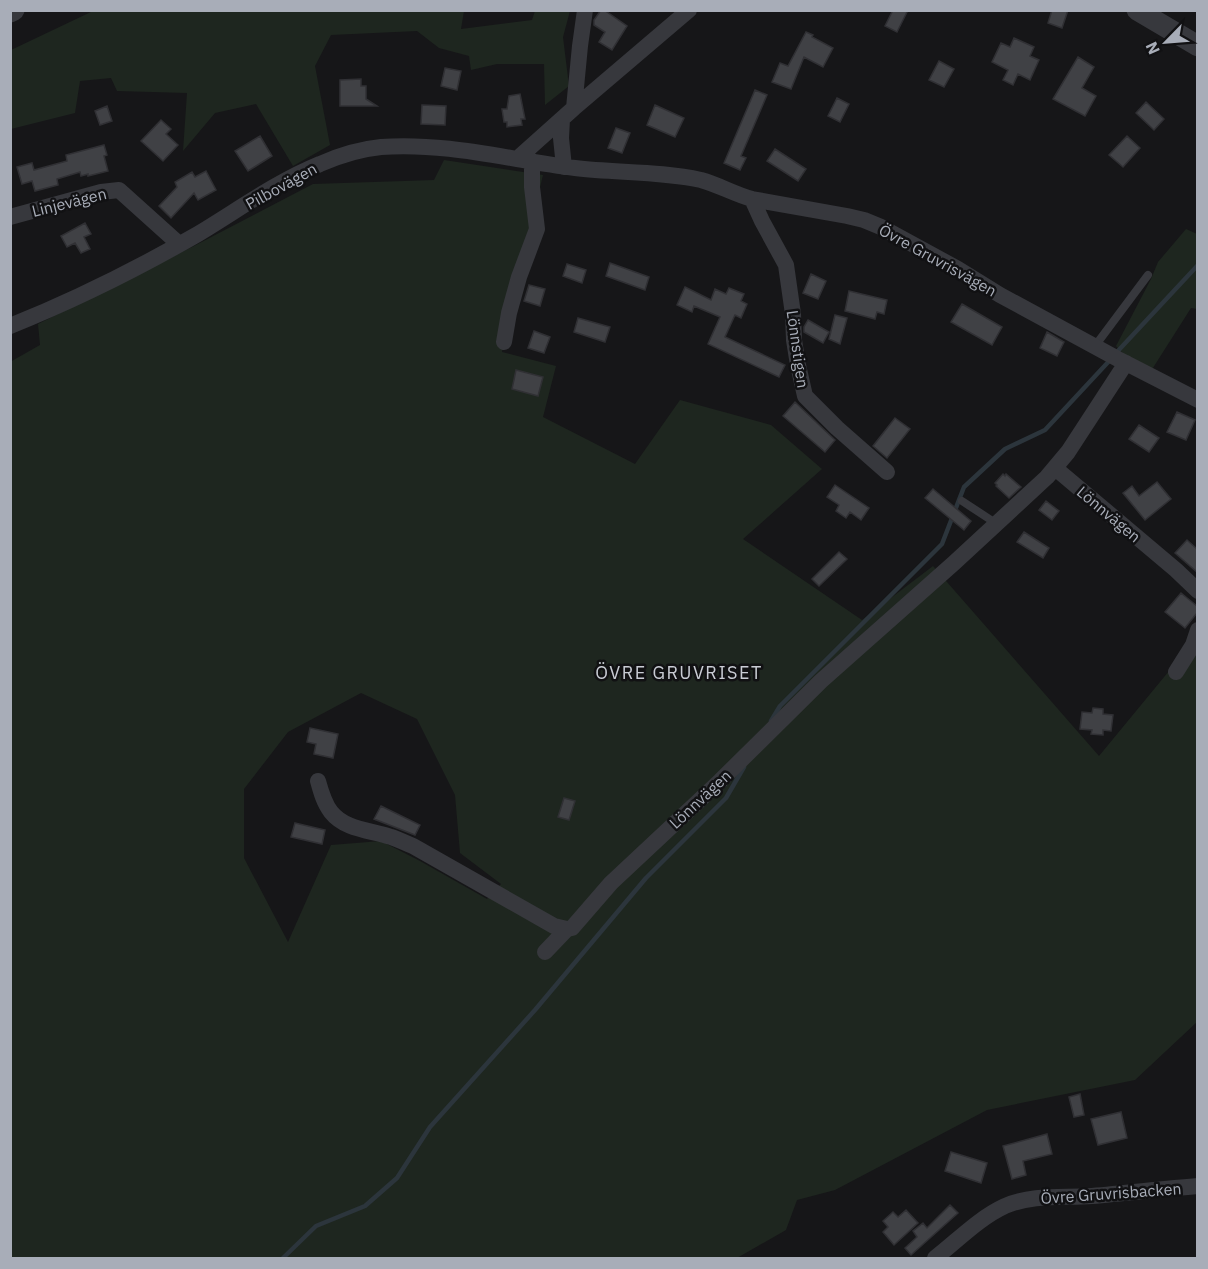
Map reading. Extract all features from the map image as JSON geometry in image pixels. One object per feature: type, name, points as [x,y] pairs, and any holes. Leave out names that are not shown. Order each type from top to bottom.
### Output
[{"type":"street","points":[[564,166],[561,138],[568,114],[585,10]]},
{"type":"street","points":[[504,342],[519,277],[537,229],[532,187],[524,160],[568,114],[689,10]]},
{"type":"street","points":[[1137,10],[1197,46]]},
{"type":"street","name":"Pilbovägen","points":[[10,326],[83,295],[179,244],[276,186],[320,164],[356,152],[379,148],[413,147],[469,151],[524,160]]},
{"type":"street","name":"Övre Gruvrisvägen","points":[[524,160],[702,180],[752,199],[864,220],[917,245],[1000,295],[1197,400]]},
{"type":"street","name":"Linjevägen","points":[[10,217],[101,192],[119,190],[179,244]]},
{"type":"street","name":"Lönnstigen","points":[[752,199],[786,265],[794,340],[805,396],[887,472]]},
{"type":"street","name":"Lönnvägen","points":[[545,952],[567,929],[572,928],[611,883],[821,681],[997,524],[1055,468],[1068,452],[1112,356]]},
{"type":"street","name":"Lönnvägen","points":[[1055,468],[1163,559],[1197,591]]},
{"type":"street","points":[[1176,672],[1193,645],[1197,630]]},
{"type":"street","points":[[318,781],[327,807],[340,821],[413,846],[554,926],[567,929]]},
{"type":"street","name":"Övre Gruvrisbacken","points":[[935,1258],[984,1218],[1004,1207],[1024,1200],[1197,1186]]},
{"type":"lane","points":[[1112,356],[1148,275]]},
{"type":"lane","points":[[962,501],[997,524]]},
{"type":"shaded area","points":[[329,10],[331,12],[333,10],[464,11],[461,29],[532,20],[535,11],[570,11],[563,37],[569,86],[545,105],[544,64],[497,64],[471,70],[469,56],[439,48],[417,31],[331,35],[315,66],[330,145],[293,166],[256,104],[215,113],[183,151],[187,93],[117,91],[111,78],[80,81],[75,113],[11,129],[11,50],[93,11]]},
{"type":"shaded area","points":[[444,160],[543,175],[502,352],[556,366],[543,417],[635,464],[680,400],[771,425],[822,469],[743,539],[862,620],[933,566],[1099,756],[1197,637],[1197,1022],[1135,1080],[987,1110],[835,1190],[797,1200],[786,1230],[737,1258],[11,1258],[10,362],[40,345],[38,324],[313,184],[434,180]],"holes":[[[361,693],[417,719],[455,795],[460,853],[501,884],[487,899],[381,841],[331,845],[288,942],[244,858],[244,789],[288,732]]]},
{"type":"shaded area","points":[[1186,229],[1197,234],[1197,309],[1191,308],[1151,371],[1131,361],[1116,346],[1158,262]]},
{"type":"building","points":[[601,10],[627,26],[612,50],[599,42],[605,32],[594,25],[594,20]]},
{"type":"building","points":[[893,10],[908,10],[897,32],[885,26]]},
{"type":"building","points":[[1052,10],[1068,10],[1062,28],[1048,23]]},
{"type":"building","points":[[806,32],[833,48],[823,67],[804,57],[791,89],[772,82],[780,63],[788,66]]},
{"type":"building","points":[[1014,38],[1034,47],[1030,56],[1039,60],[1030,80],[1018,74],[1013,85],[1003,80],[1008,70],[992,62],[1001,43],[1010,47]]},
{"type":"building","points":[[1078,57],[1094,67],[1082,88],[1096,96],[1085,116],[1053,99]]},
{"type":"building","points":[[939,61],[954,69],[944,87],[929,80]]},
{"type":"building","points":[[445,68],[461,71],[457,90],[441,86]]},
{"type":"building","points":[[361,79],[361,86],[366,86],[366,99],[377,106],[340,106],[340,80]]},
{"type":"building","points":[[755,90],[767,95],[741,156],[746,158],[740,170],[724,163]]},
{"type":"building","points":[[520,94],[525,119],[521,119],[522,125],[507,127],[502,109],[507,109],[509,96]]},
{"type":"building","points":[[837,98],[849,104],[840,122],[828,116]]},
{"type":"building","points":[[1146,102],[1164,119],[1154,130],[1136,113]]},
{"type":"building","points":[[422,105],[446,106],[445,125],[421,124]]},
{"type":"building","points":[[655,105],[684,118],[675,137],[647,125]]},
{"type":"building","points":[[107,106],[112,121],[100,125],[95,111]]},
{"type":"building","points":[[161,120],[171,129],[166,134],[178,145],[163,161],[141,141]]},
{"type":"building","points":[[616,128],[630,133],[622,153],[608,148]]},
{"type":"building","points":[[260,136],[272,156],[248,171],[235,151]]},
{"type":"building","points":[[1127,136],[1140,148],[1123,167],[1109,155]]},
{"type":"building","points":[[104,145],[108,171],[88,176],[88,174],[81,176],[80,172],[57,179],[58,185],[35,191],[32,181],[22,184],[17,167],[32,163],[34,170],[67,161],[66,155]]},
{"type":"building","points":[[775,149],[806,169],[798,181],[767,161]]},
{"type":"building","points":[[206,171],[216,190],[198,200],[194,193],[171,218],[159,206],[177,187],[175,182],[192,172],[195,177]]},
{"type":"building","points":[[85,223],[91,234],[84,237],[90,249],[81,253],[75,243],[67,247],[61,236]]},
{"type":"building","points":[[610,263],[649,277],[645,290],[606,276]]},
{"type":"building","points":[[567,264],[586,270],[582,283],[563,276]]},
{"type":"building","points":[[811,274],[826,281],[818,299],[803,293]]},
{"type":"building","points":[[529,285],[545,289],[540,306],[524,301]]},
{"type":"building","points":[[685,287],[711,300],[715,289],[726,294],[729,288],[744,294],[741,301],[747,304],[741,318],[735,315],[725,337],[785,365],[779,377],[708,344],[720,317],[694,306],[692,312],[677,305]]},
{"type":"building","points":[[849,291],[887,300],[884,314],[877,312],[875,319],[845,311]]},
{"type":"building","points":[[962,304],[1002,327],[992,345],[951,322]]},
{"type":"building","points":[[835,315],[847,318],[840,344],[829,339]]},
{"type":"building","points":[[578,318],[610,327],[605,342],[574,332]]},
{"type":"building","points":[[808,320],[829,332],[823,343],[804,332]]},
{"type":"building","points":[[534,331],[550,337],[544,353],[528,348]]},
{"type":"building","points":[[1047,332],[1064,342],[1057,356],[1040,348]]},
{"type":"building","points":[[516,370],[543,377],[538,396],[512,389]]},
{"type":"building","points":[[795,402],[835,440],[825,452],[783,416]]},
{"type":"building","points":[[1177,412],[1195,420],[1186,440],[1167,432]]},
{"type":"building","points":[[895,418],[910,429],[887,458],[873,446]]},
{"type":"building","points":[[1139,425],[1159,438],[1149,452],[1129,439]]},
{"type":"building","points":[[1003,474],[1021,487],[1009,498],[995,483]]},
{"type":"building","points":[[1157,482],[1171,499],[1145,520],[1123,493],[1132,486],[1139,496]]},
{"type":"building","points":[[835,485],[869,508],[861,520],[850,512],[846,518],[836,511],[839,505],[827,497]]},
{"type":"building","points":[[933,489],[971,521],[964,530],[925,498]]},
{"type":"building","points":[[1046,501],[1059,511],[1052,520],[1039,510]]},
{"type":"building","points":[[1024,532],[1049,548],[1043,558],[1017,542]]},
{"type":"building","points":[[1187,540],[1197,549],[1197,572],[1175,553]]},
{"type":"building","points":[[839,552],[847,559],[819,586],[812,579]]},
{"type":"building","points":[[1181,593],[1197,606],[1197,613],[1185,628],[1165,612]]},
{"type":"building","points":[[1093,708],[1103,709],[1103,714],[1113,715],[1111,731],[1103,730],[1103,735],[1091,734],[1092,730],[1080,729],[1082,712],[1092,713]]},
{"type":"building","points":[[310,728],[338,734],[333,758],[314,754],[316,744],[307,742]]},
{"type":"building","points":[[564,798],[575,801],[569,820],[558,817]]},
{"type":"building","points":[[381,806],[420,825],[415,835],[374,819]]},
{"type":"building","points":[[295,823],[325,830],[322,844],[291,837]]},
{"type":"building","points":[[1080,1094],[1084,1115],[1074,1117],[1069,1097]]},
{"type":"building","points":[[1121,1112],[1127,1138],[1098,1145],[1091,1119]]},
{"type":"building","points":[[1047,1134],[1052,1154],[1023,1161],[1026,1175],[1012,1179],[1003,1146]]},
{"type":"building","points":[[951,1152],[987,1163],[981,1183],[945,1171]]},
{"type":"building","points":[[950,1205],[958,1213],[911,1255],[905,1248],[917,1237],[913,1231],[923,1223],[927,1228]]},
{"type":"building","points":[[906,1210],[918,1223],[894,1245],[883,1232],[888,1227],[883,1221],[893,1212],[898,1217]]},
{"type":"waterway","points":[[1116,353],[1198,265]]},
{"type":"waterway","points":[[771,721],[780,706],[942,544],[964,487],[1005,449],[1045,430],[1111,359]]},
{"type":"waterway","points":[[283,1258],[316,1226],[365,1206],[397,1178],[430,1127],[535,1010],[646,878],[726,798],[744,767]]},
{"type":"district","name":"ÖVRE GRUVRISET","points":[[679,673]]}]
